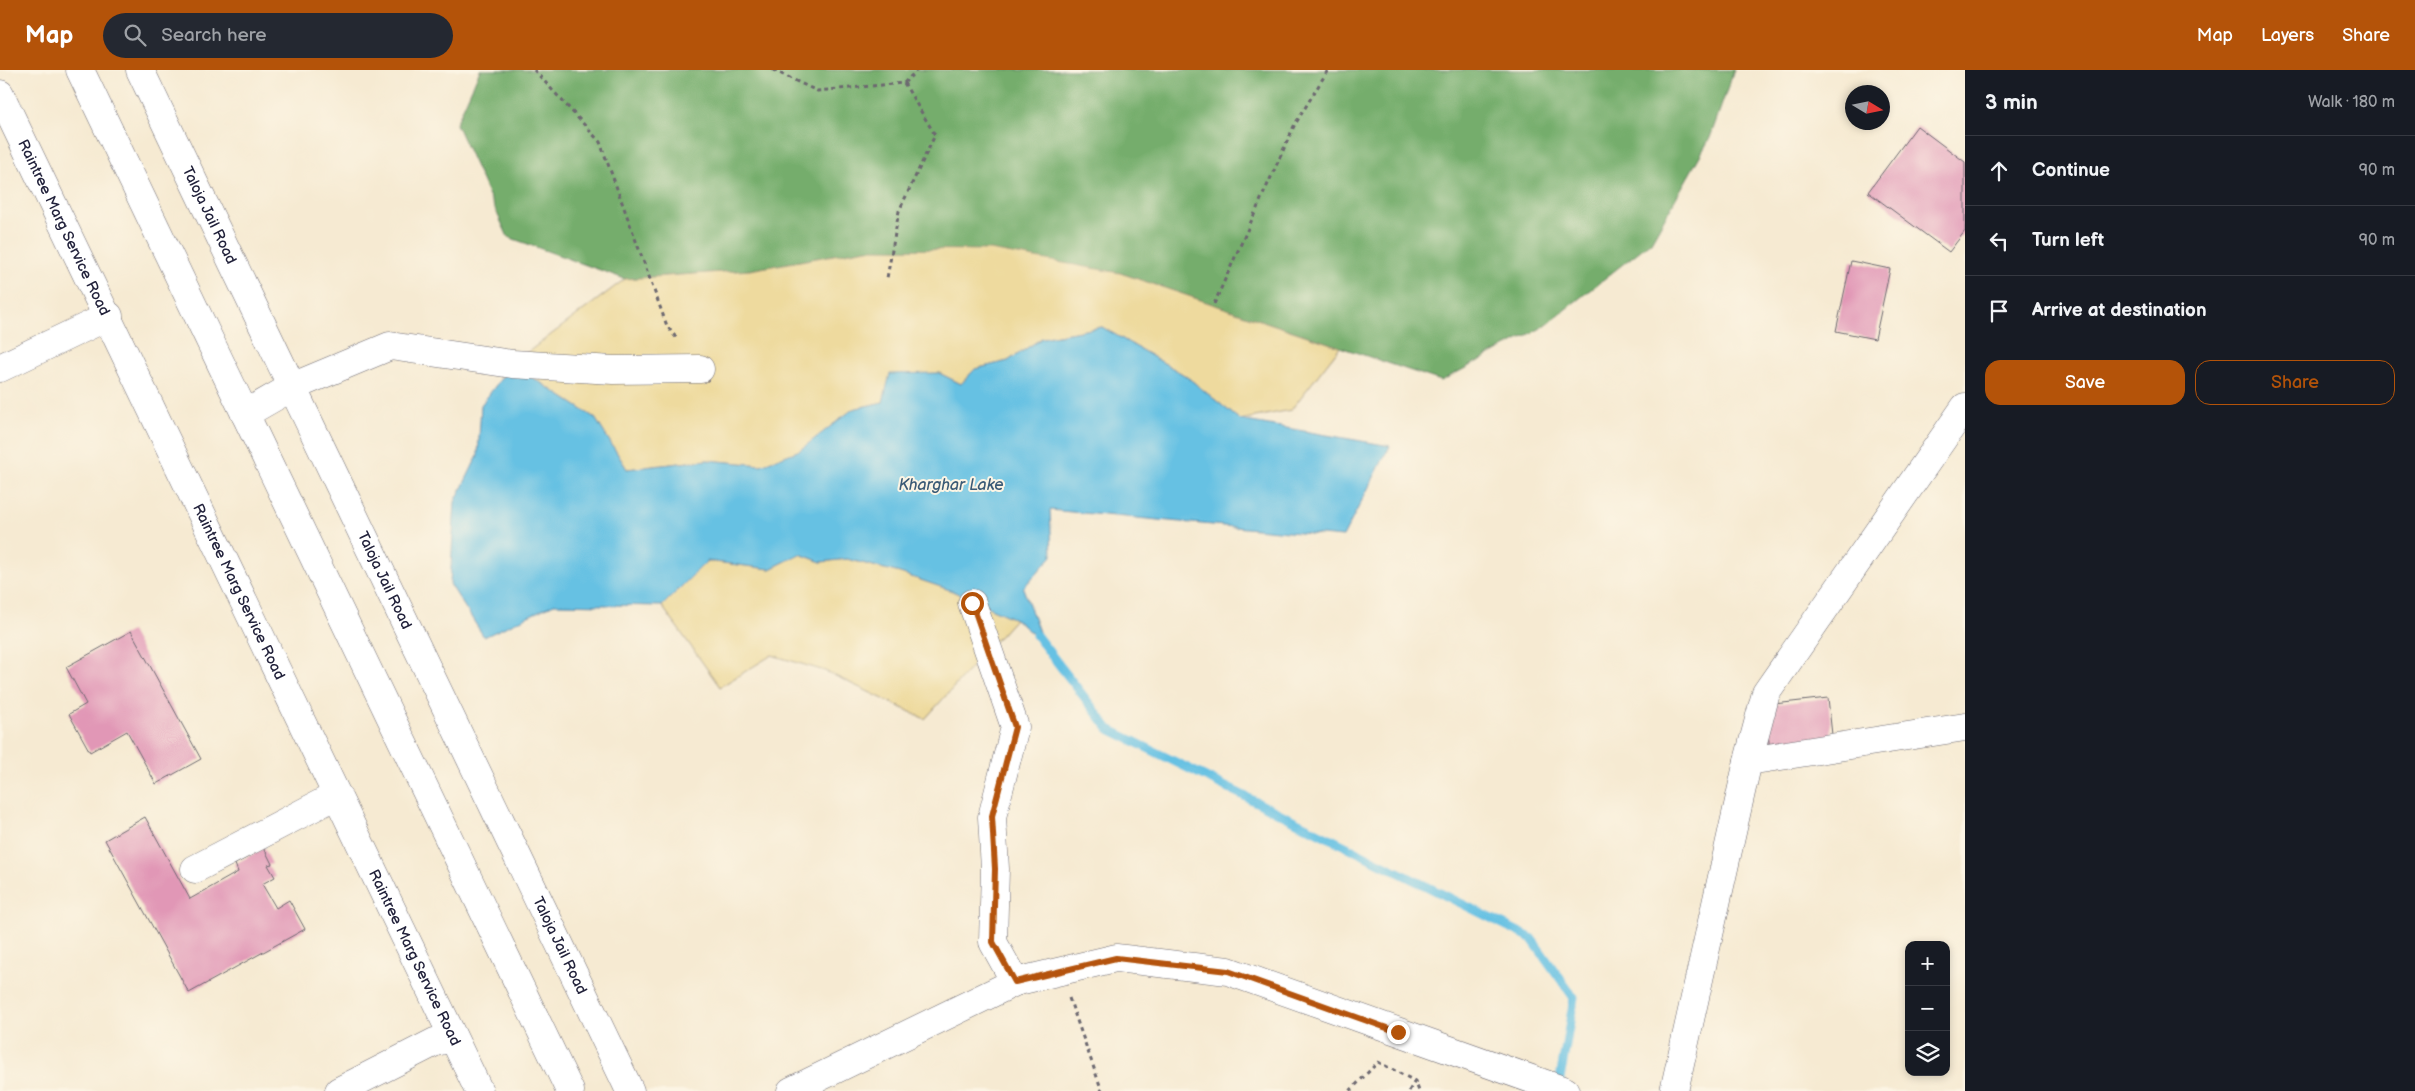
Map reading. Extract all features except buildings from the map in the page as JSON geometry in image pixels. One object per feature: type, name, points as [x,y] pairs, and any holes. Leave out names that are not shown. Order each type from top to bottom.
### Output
[{"type":"main road","points":[[80,70],[570,1091]]},
{"type":"main road","name":"Taloja Jail Road","points":[[140,70],[630,1091]]},
{"type":"main road","name":"Raintree Marg Service Road","points":[[0,94],[109,316],[479,1091]]},
{"type":"main road","points":[[0,368],[109,316]]},
{"type":"main road","points":[[245,414],[292,387],[390,346],[512,364],[613,370],[700,369]]},
{"type":"main road","points":[[1674,1091],[1748,761],[1766,693],[1965,407]]},
{"type":"main road","points":[[972,603],[1015,727],[992,816],[995,869],[993,942],[1015,982]]},
{"type":"main road","points":[[1748,761],[1965,728]]},
{"type":"main road","points":[[195,869],[337,795]]},
{"type":"main road","points":[[791,1091],[1015,982],[1116,958],[1228,971],[1565,1091]]},
{"type":"main road","points":[[340,1091],[435,1042],[453,1038]]},
{"type":"path","points":[[534,70],[600,142],[667,326],[700,369]]},
{"type":"path","points":[[773,70],[817,91],[904,83],[917,70]]},
{"type":"path","points":[[1214,304],[1294,126],[1328,70]]},
{"type":"path","points":[[887,278],[899,211],[935,135],[904,83]]},
{"type":"path","points":[[1058,972],[1102,1091]]},
{"type":"path","points":[[1351,1090],[1378,1062],[1415,1080],[1419,1091]]},
{"type":"path","points":[[1409,1091],[1415,1080]]},
{"type":"green space","points":[[480,70],[1734,70],[1710,138],[1651,242],[1543,327],[1441,381],[1120,273],[867,249],[750,270],[625,279],[508,237],[456,124]]},
{"type":"sand","points":[[867,249],[990,250],[1120,273],[1340,347],[1291,410],[1240,420],[1186,376],[1102,327],[1042,338],[1008,361],[975,369],[961,384],[939,373],[883,402],[853,409],[800,451],[761,465],[707,460],[627,469],[595,418],[512,364],[625,279],[750,270]]},
{"type":"sand","points":[[800,554],[821,562],[847,559],[900,573],[950,590],[1015,619],[925,719],[825,671],[772,655],[720,687],[662,606],[707,561],[770,569]]},
{"type":"water","name":"Kharghar Lake","points":[[1102,327],[1186,376],[1240,420],[1390,446],[1343,537],[1050,510],[1052,556],[1023,588],[1043,643],[1015,619],[950,590],[900,573],[847,559],[821,562],[800,554],[770,569],[707,561],[662,606],[554,604],[484,637],[450,584],[455,502],[478,455],[481,405],[512,364],[595,418],[627,469],[707,460],[761,465],[800,450],[853,409],[883,402],[890,374],[939,373],[961,384],[975,369],[1008,361],[1042,338]]},
{"type":"waterway","points":[[1036,635],[1109,729],[1531,938],[1574,998],[1559,1085]]},
{"type":"route","points":[[972,603],[1015,727],[992,816],[995,869],[993,942],[1015,982],[1116,958],[1228,971],[1398,1032]]}]
